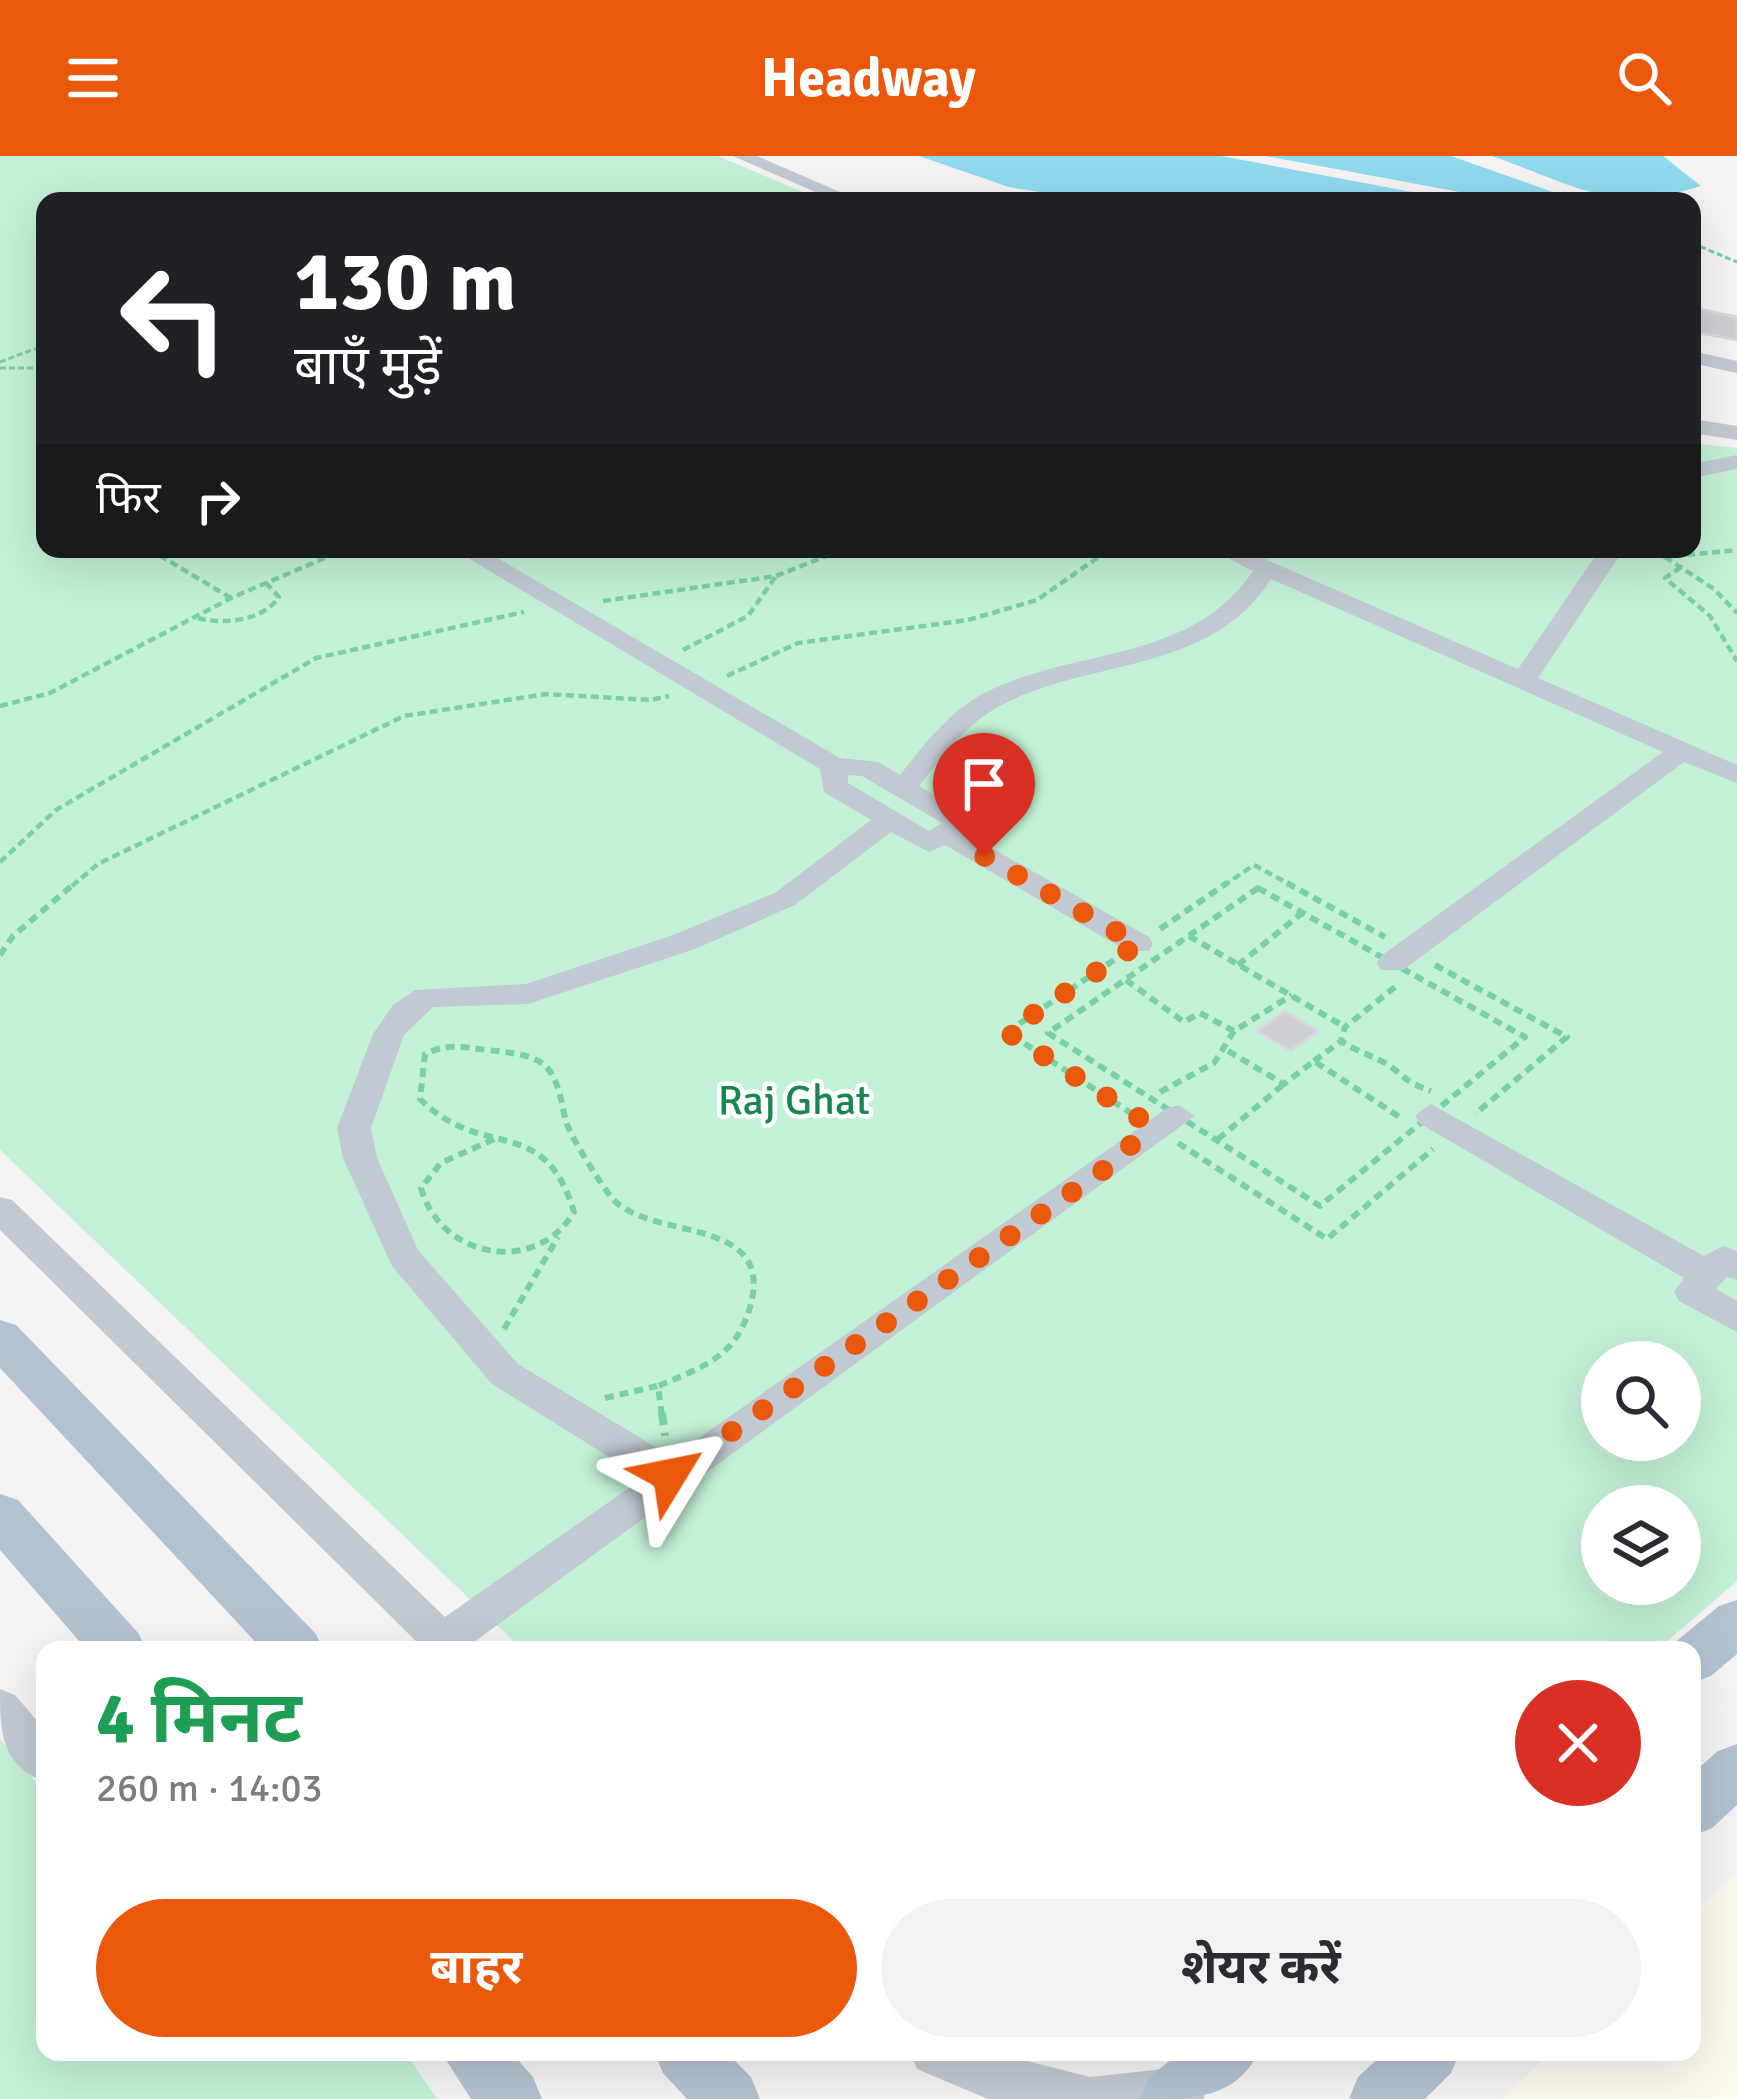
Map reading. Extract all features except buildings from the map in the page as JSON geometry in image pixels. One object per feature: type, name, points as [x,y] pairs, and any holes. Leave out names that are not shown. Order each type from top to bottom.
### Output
[{"type":"main road","points":[[0,1338],[288,1641]]},
{"type":"main road","points":[[0,1515],[111,1641]]},
{"type":"main road","points":[[1701,1652],[1737,1622]]},
{"type":"main road","points":[[1701,1802],[1737,1769]]},
{"type":"main road","points":[[478,2061],[511,2099]]},
{"type":"main road","points":[[692,2061],[729,2099]]},
{"type":"main road","points":[[1177,2095],[1218,2061]]},
{"type":"main road","points":[[1379,2099],[1420,2061]]},
{"type":"street","points":[[742,156],[830,192]]},
{"type":"street","points":[[1701,359],[1737,368]]},
{"type":"street","points":[[1701,427],[1737,433]]},
{"type":"street","points":[[1701,469],[1737,462]]},
{"type":"street","points":[[480,558],[834,766],[835,786],[896,804],[928,844],[946,833],[1138,944]]},
{"type":"street","points":[[1243,558],[1737,775]]},
{"type":"street","points":[[1524,680],[1606,558]]},
{"type":"street","points":[[670,1475],[487,1358],[404,1257],[360,1158],[355,1129],[389,1034],[404,1012],[426,997],[528,994],[684,942],[784,899],[896,804],[955,725],[986,703],[1020,686],[1138,655],[1217,622],[1240,605],[1267,568]]},
{"type":"street","points":[[1405,959],[1439,928],[1683,751]]},
{"type":"street","points":[[1432,1113],[1722,1271],[1692,1292],[1737,1318]]},
{"type":"street","points":[[454,1641],[670,1475],[1122,1157],[1163,1120]]},
{"type":"street","points":[[0,1209],[442,1641]]},
{"type":"street","points":[[0,1708],[36,1751]]},
{"type":"street","points":[[954,2061],[980,2073],[1089,2099],[1177,2095]]},
{"type":"path","points":[[1701,247],[1737,262]]},
{"type":"path","points":[[0,365],[36,349]]},
{"type":"path","points":[[0,365],[36,367]]},
{"type":"path","points":[[1701,554],[1737,550]]},
{"type":"path","points":[[163,558],[231,598]]},
{"type":"path","points":[[0,706],[50,693],[231,598],[325,558]]},
{"type":"path","points":[[0,862],[56,810],[316,658],[560,605],[776,576],[821,558]]},
{"type":"path","points":[[0,955],[13,936],[98,864],[404,716],[546,694],[651,700],[700,688],[798,643],[968,620],[1037,600],[1096,558]]},
{"type":"path","points":[[1666,558],[1714,589],[1737,614]]},
{"type":"path","points":[[1681,568],[1665,578],[1710,616],[1737,661]]},
{"type":"path","points":[[658,663],[748,616],[776,576]]},
{"type":"path","points":[[195,617],[223,625],[274,605],[279,597],[266,583]]},
{"type":"path","points":[[1254,865],[1525,1037],[1320,1207],[1216,1140],[1163,1120],[1007,1032],[1138,944],[1254,865]]},
{"type":"path","points":[[1163,1120],[1048,1033],[1258,889],[1405,959]]},
{"type":"path","points":[[1238,965],[1302,913]]},
{"type":"path","points":[[1189,936],[1345,1027]]},
{"type":"path","points":[[1216,1140],[1341,1041],[1345,1027],[1375,1007],[1405,959]]},
{"type":"path","points":[[1126,979],[1184,1022],[1200,1013],[1234,1031]]},
{"type":"path","points":[[1163,1120],[1228,1051],[1234,1031],[1292,995]]},
{"type":"path","points":[[1341,1041],[1367,1059],[1386,1063],[1432,1113]]},
{"type":"path","points":[[487,1358],[574,1212],[562,1169],[536,1148],[439,1124],[420,1100],[425,1054],[443,1045],[529,1054],[550,1071],[566,1101],[565,1120],[614,1201],[655,1220],[698,1228],[753,1264],[758,1279],[742,1335],[721,1359],[658,1386],[670,1475]]},
{"type":"path","points":[[1228,1051],[1284,1084]]},
{"type":"path","points":[[1314,1061],[1432,1113]]},
{"type":"path","points":[[494,1139],[441,1163],[421,1188],[424,1214],[445,1237],[472,1249],[513,1251],[559,1236]]},
{"type":"shaded area","points":[[1737,1872],[1737,2099],[1502,2099],[1542,2061],[1701,2061],[1701,1906]]},
{"type":"green space","name":"Raj Ghat","points":[[0,156],[718,156],[803,192],[36,192],[36,558],[1701,558],[1701,444],[1737,448],[1737,1581],[1667,1641],[514,1641],[0,1150]]},
{"type":"green space","points":[[0,1739],[36,1782],[36,2061],[411,2061],[437,2099],[0,2099]]},
{"type":"water","points":[[919,156],[1221,156],[1412,192],[1040,192],[1009,187]]},
{"type":"water","points":[[1266,156],[1451,156],[1553,192],[1460,192]]},
{"type":"water","points":[[1492,156],[1663,156],[1701,186],[1678,192],[1592,192]]},
{"type":"route","points":[[670,1475],[1122,1157],[1147,1123],[1007,1032],[1138,944],[984,856]]}]
